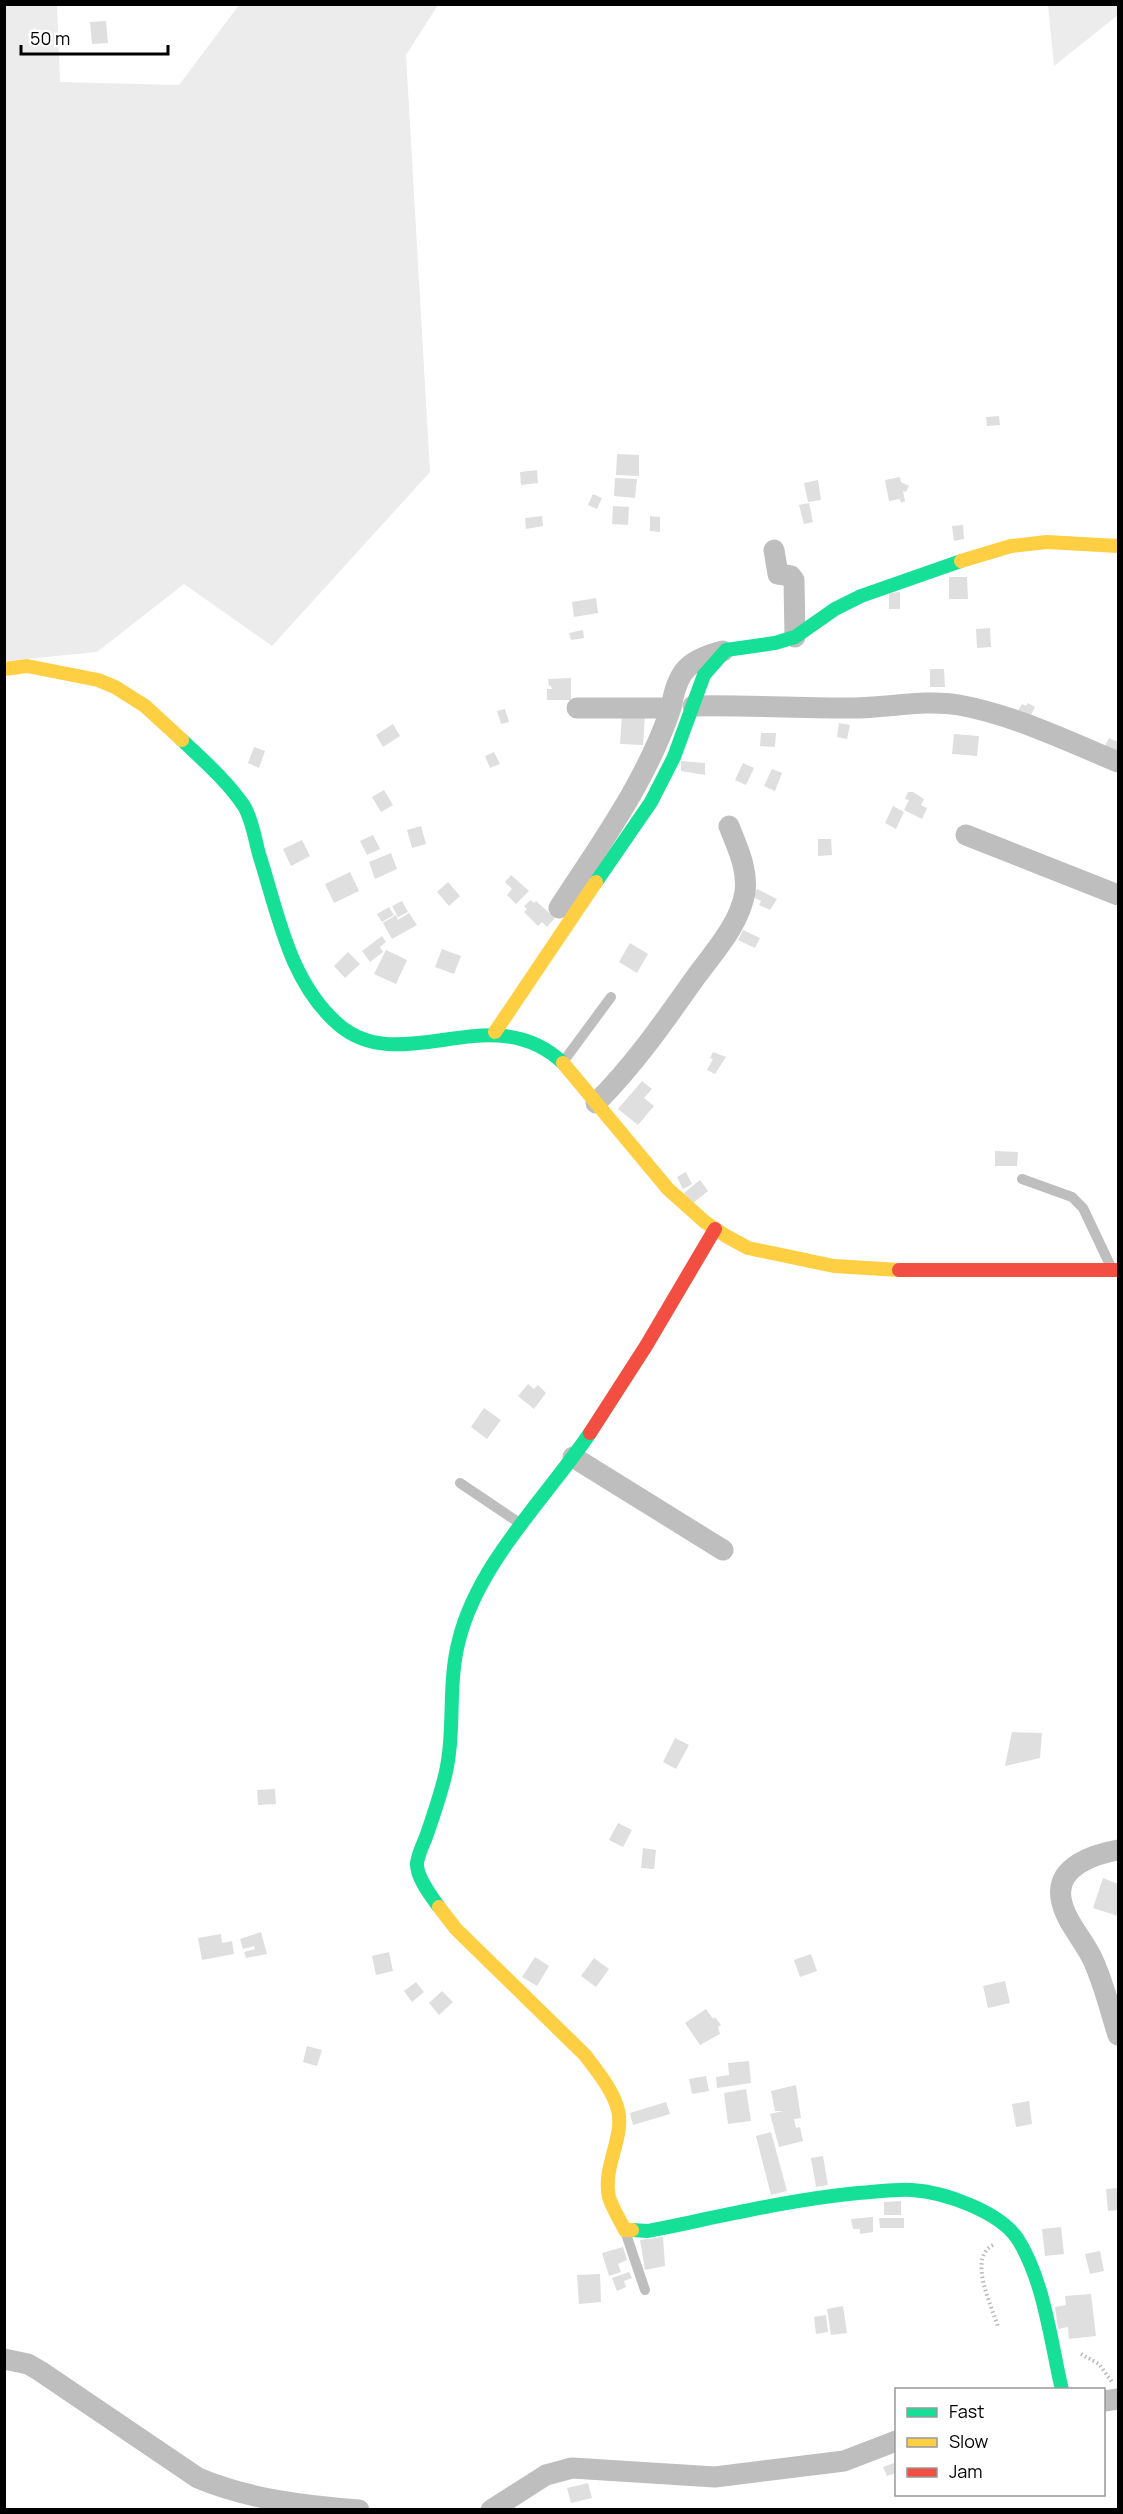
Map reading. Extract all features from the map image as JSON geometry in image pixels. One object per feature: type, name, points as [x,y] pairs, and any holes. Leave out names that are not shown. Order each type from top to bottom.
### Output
[{"type":"street","points":[[558,908],[610,830],[651,762],[671,708],[674,686],[687,668],[706,655],[775,643],[795,637],[835,609],[861,596],[944,566],[1011,546],[1047,542],[1119,546]]},
{"type":"street","points":[[774,550],[778,574],[790,576],[794,580],[795,637]]},
{"type":"street","points":[[495,1032],[651,802],[674,758],[704,675],[726,650]]},
{"type":"street","points":[[4,669],[27,666],[98,680],[115,687],[145,706],[216,772],[244,808],[294,964],[306,987],[336,1024],[359,1037],[390,1043],[432,1041],[495,1032],[510,1034],[542,1047],[563,1062],[660,1180],[682,1203],[715,1229],[748,1248],[834,1266],[908,1270],[1116,1270]]},
{"type":"street","points":[[693,706],[754,704],[855,708],[955,704],[1002,716],[1119,762]]},
{"type":"street","points":[[577,708],[671,708]]},
{"type":"street","points":[[596,1103],[643,1052],[733,925],[745,892],[745,875],[743,863],[729,826]]},
{"type":"street","points":[[966,835],[1119,895]]},
{"type":"street","points":[[715,1229],[655,1331],[573,1457],[484,1578],[465,1619],[456,1651],[451,1682],[451,1741],[446,1777],[417,1863],[420,1876],[438,1906],[456,1929],[585,2055],[603,2079],[618,2110],[619,2122],[608,2174],[609,2197],[625,2230],[648,2231],[838,2194],[914,2190],[957,2201],[999,2219],[1015,2235],[1026,2252],[1045,2316],[1062,2388]]},
{"type":"street","points":[[573,1457],[723,1550]]},
{"type":"street","points":[[1119,1850],[1102,1853],[1081,1861],[1064,1879],[1061,1897],[1067,1915],[1093,1961],[1119,2035]]},
{"type":"street","points":[[4,2359],[28,2364],[40,2371],[198,2478],[224,2489],[359,2510]]},
{"type":"street","points":[[491,2510],[546,2475],[573,2468],[715,2477],[844,2461],[895,2442]]},
{"type":"lane","points":[[563,1062],[611,997]]},
{"type":"lane","points":[[1022,1179],[1072,1197],[1083,1208],[1116,1270]]},
{"type":"lane","points":[[460,1483],[523,1526]]},
{"type":"lane","points":[[625,2230],[645,2290]]},
{"type":"path","points":[[998,2326],[980,2270],[982,2255],[988,2248],[1015,2235]]},
{"type":"path","points":[[1081,2354],[1099,2364],[1110,2378],[1118,2399]]},
{"type":"shaded area","points":[[4,5],[57,5],[60,82],[179,85],[239,5],[438,5],[406,55],[430,472],[272,646],[184,584],[97,652],[5,661]]},
{"type":"shaded area","points":[[1048,5],[1118,5],[1118,15],[1054,66]]},
{"type":"building","points":[[106,21],[108,43],[92,44],[90,22]]},
{"type":"building","points":[[999,416],[1000,425],[987,426],[986,417]]},
{"type":"building","points":[[617,454],[639,455],[639,476],[616,475]]},
{"type":"building","points":[[537,470],[538,483],[521,485],[520,472]]},
{"type":"building","points":[[900,477],[901,482],[909,486],[906,492],[903,491],[905,501],[901,503],[900,499],[889,501],[885,480]]},
{"type":"building","points":[[615,478],[637,479],[635,498],[614,496]]},
{"type":"building","points":[[818,480],[821,500],[808,502],[804,483]]},
{"type":"building","points":[[593,494],[602,498],[597,509],[588,505]]},
{"type":"building","points":[[809,503],[813,522],[804,524],[799,505]]},
{"type":"building","points":[[613,506],[629,507],[628,525],[612,524]]},
{"type":"building","points":[[542,516],[543,526],[526,529],[525,518]]},
{"type":"building","points":[[650,516],[660,517],[660,532],[650,531]]},
{"type":"building","points":[[963,525],[964,539],[954,541],[952,526]]},
{"type":"building","points":[[949,577],[967,577],[968,599],[949,599]]},
{"type":"building","points":[[900,592],[900,609],[889,609],[889,593]]},
{"type":"building","points":[[596,598],[598,613],[574,617],[572,602]]},
{"type":"building","points":[[990,628],[991,647],[977,648],[976,629]]},
{"type":"building","points":[[583,630],[584,638],[571,640],[569,633]]},
{"type":"building","points":[[930,669],[944,669],[945,687],[930,687]]},
{"type":"building","points":[[571,678],[571,700],[547,700],[547,689],[552,689],[548,679]]},
{"type":"building","points":[[1028,703],[1035,707],[1029,719],[1018,711],[1022,704],[1026,706]]},
{"type":"building","points":[[505,709],[509,722],[501,724],[497,711]]},
{"type":"building","points":[[622,714],[645,715],[643,745],[620,744]]},
{"type":"building","points":[[839,723],[850,725],[847,739],[837,737]]},
{"type":"building","points":[[393,724],[400,736],[383,747],[376,735]]},
{"type":"building","points":[[761,733],[776,733],[775,747],[760,746]]},
{"type":"building","points":[[954,734],[979,736],[977,756],[952,754]]},
{"type":"building","points":[[1109,738],[1118,742],[1118,752],[1105,746]]},
{"type":"building","points":[[254,747],[265,751],[259,768],[248,763]]},
{"type":"building","points":[[494,752],[500,764],[490,768],[485,756]]},
{"type":"building","points":[[681,761],[705,763],[705,775],[681,771]]},
{"type":"building","points":[[743,763],[754,768],[746,785],[735,780]]},
{"type":"building","points":[[772,769],[782,773],[775,791],[764,786]]},
{"type":"building","points":[[384,790],[393,805],[381,812],[372,797]]},
{"type":"building","points":[[908,792],[913,792],[924,799],[921,805],[927,808],[922,819],[904,810],[909,800],[905,799]]},
{"type":"building","points":[[893,806],[904,812],[896,829],[885,823]]},
{"type":"building","points":[[421,826],[426,844],[412,848],[407,830]]},
{"type":"building","points":[[373,835],[380,849],[367,855],[360,841]]},
{"type":"building","points":[[818,839],[831,839],[832,855],[818,856]]},
{"type":"building","points":[[302,840],[310,856],[291,866],[283,849]]},
{"type":"building","points":[[391,853],[397,869],[375,879],[369,862]]},
{"type":"building","points":[[350,872],[359,891],[334,903],[325,884]]},
{"type":"building","points":[[511,875],[529,891],[516,904],[507,895],[512,889],[505,882]]},
{"type":"building","points":[[448,882],[460,896],[449,906],[437,892]]},
{"type":"building","points":[[757,889],[777,899],[770,910],[759,905],[761,901],[753,897]]},
{"type":"building","points":[[531,900],[534,903],[536,901],[555,918],[547,927],[542,922],[538,926],[524,912],[527,909],[524,906]]},
{"type":"building","points":[[402,901],[408,912],[398,917],[392,906]]},
{"type":"building","points":[[389,907],[394,915],[382,922],[377,914]]},
{"type":"building","points":[[409,913],[417,925],[392,939],[383,923],[396,915],[398,920]]},
{"type":"building","points":[[743,930],[760,938],[755,948],[738,940]]},
{"type":"building","points":[[382,936],[386,942],[380,947],[383,952],[370,962],[362,951]]},
{"type":"building","points":[[630,943],[648,954],[637,973],[619,962]]},
{"type":"building","points":[[442,949],[461,956],[454,974],[435,967]]},
{"type":"building","points":[[386,950],[407,960],[396,984],[374,974]]},
{"type":"building","points":[[348,952],[360,964],[345,978],[334,966]]},
{"type":"building","points":[[713,1052],[726,1057],[715,1074],[707,1070],[713,1059],[710,1058]]},
{"type":"building","points":[[642,1081],[652,1089],[644,1098],[654,1106],[638,1125],[618,1109]]},
{"type":"building","points":[[995,1151],[1018,1152],[1017,1166],[995,1166]]},
{"type":"building","points":[[686,1172],[692,1184],[683,1189],[677,1177]]},
{"type":"building","points":[[700,1180],[708,1191],[692,1204],[684,1193]]},
{"type":"building","points":[[528,1384],[534,1389],[538,1385],[546,1393],[534,1409],[518,1396]]},
{"type":"building","points":[[484,1408],[501,1420],[487,1439],[471,1427]]},
{"type":"building","points":[[1012,1732],[1042,1733],[1040,1758],[1005,1766]]},
{"type":"building","points":[[675,1738],[689,1745],[676,1769],[663,1762]]},
{"type":"building","points":[[275,1789],[276,1804],[258,1805],[257,1790]]},
{"type":"building","points":[[618,1823],[632,1830],[623,1847],[609,1840]]},
{"type":"building","points":[[643,1848],[656,1850],[654,1869],[641,1868]]},
{"type":"building","points":[[1103,1878],[1118,1884],[1118,1916],[1093,1908]]},
{"type":"building","points":[[261,1932],[267,1954],[246,1958],[244,1952],[255,1949],[254,1946],[243,1949],[240,1939]]},
{"type":"building","points":[[221,1934],[222,1943],[232,1941],[234,1954],[202,1960],[198,1938]]},
{"type":"building","points":[[389,1952],[393,1971],[376,1975],[372,1956]]},
{"type":"building","points":[[811,1954],[817,1971],[800,1977],[794,1960]]},
{"type":"building","points":[[535,1957],[549,1966],[537,1986],[522,1977]]},
{"type":"building","points":[[594,1958],[609,1969],[596,1987],[581,1976]]},
{"type":"building","points":[[1005,1981],[1010,2003],[988,2008],[983,1986]]},
{"type":"building","points":[[416,1982],[424,1992],[412,2002],[404,1991]]},
{"type":"building","points":[[442,1991],[453,2002],[439,2015],[429,2003]]},
{"type":"building","points":[[706,2009],[721,2025],[718,2027],[720,2034],[700,2045],[685,2023]]},
{"type":"building","points":[[307,2046],[322,2050],[317,2066],[303,2062]]},
{"type":"building","points":[[749,2061],[751,2083],[717,2088],[716,2077],[729,2075],[728,2063]]},
{"type":"building","points":[[706,2076],[709,2091],[692,2094],[689,2079]]},
{"type":"building","points":[[796,2085],[801,2118],[794,2119],[796,2128],[800,2127],[803,2141],[779,2147],[770,2114],[783,2111],[775,2111],[771,2091]]},
{"type":"building","points":[[746,2089],[751,2121],[728,2124],[724,2093]]},
{"type":"building","points":[[1029,2101],[1032,2124],[1016,2127],[1012,2104]]},
{"type":"building","points":[[666,2102],[670,2114],[633,2125],[630,2113]]},
{"type":"building","points":[[771,2132],[787,2191],[771,2195],[756,2136]]},
{"type":"building","points":[[823,2156],[828,2185],[816,2187],[811,2158]]},
{"type":"building","points":[[1118,2188],[1118,2210],[1108,2211],[1106,2189]]},
{"type":"building","points":[[901,2201],[901,2215],[884,2215],[884,2202]]},
{"type":"building","points":[[873,2217],[873,2232],[860,2234],[860,2229],[853,2229],[851,2219]]},
{"type":"building","points":[[879,2218],[904,2218],[904,2228],[880,2228]]},
{"type":"building","points":[[1061,2227],[1064,2254],[1045,2256],[1042,2229]]},
{"type":"building","points":[[663,2237],[665,2266],[645,2270],[640,2240]]},
{"type":"building","points":[[623,2247],[627,2260],[618,2264],[621,2272],[609,2276],[602,2253]]},
{"type":"building","points":[[1100,2251],[1104,2271],[1090,2274],[1085,2254]]},
{"type":"building","points":[[629,2272],[632,2278],[624,2281],[626,2287],[617,2291],[612,2278]]},
{"type":"building","points":[[600,2274],[601,2302],[579,2304],[577,2275]]},
{"type":"building","points":[[1091,2294],[1096,2336],[1069,2339],[1068,2327],[1058,2329],[1055,2307],[1066,2305],[1065,2296]]},
{"type":"building","points":[[843,2306],[847,2333],[831,2335],[827,2309]]},
{"type":"building","points":[[826,2315],[828,2332],[816,2334],[814,2317]]},
{"type":"building","points":[[894,2463],[895,2473],[887,2476],[883,2467]]},
{"type":"building","points":[[588,2483],[592,2498],[571,2503],[567,2488]]},
{"type":"traffic: fast","points":[[596,882],[651,802],[674,757],[704,675],[726,650],[775,643],[795,637],[835,609],[861,596],[961,561]]},
{"type":"traffic: fast","points":[[182,740],[223,780],[247,811],[287,946],[308,988],[322,1008],[339,1025],[364,1039],[391,1044],[478,1036],[507,1036],[536,1044],[563,1063]]},
{"type":"traffic: fast","points":[[439,1907],[421,1880],[417,1863],[445,1776],[450,1742],[453,1674],[459,1640],[468,1612],[497,1558],[590,1433]]},
{"type":"traffic: fast","points":[[632,2230],[648,2231],[779,2204],[858,2193],[912,2190],[954,2199],[997,2219],[1017,2238],[1034,2272],[1046,2312],[1062,2388]]},
{"type":"traffic: slow","points":[[961,561],[1011,546],[1047,542],[1118,546]]},
{"type":"traffic: slow","points":[[4,669],[27,666],[98,680],[115,687],[145,706],[182,740]]},
{"type":"traffic: slow","points":[[495,1032],[596,882]]},
{"type":"traffic: slow","points":[[563,1063],[668,1189],[705,1222],[726,1236],[748,1248],[834,1266],[899,1270]]},
{"type":"traffic: slow","points":[[439,1907],[456,1929],[585,2055],[609,2088],[616,2103],[619,2120],[619,2130],[608,2175],[609,2197],[625,2230],[632,2230]]},
{"type":"traffic: jam","points":[[590,1433],[646,1346],[715,1229]]},
{"type":"traffic: jam","points":[[899,1270],[1118,1270]]}]
